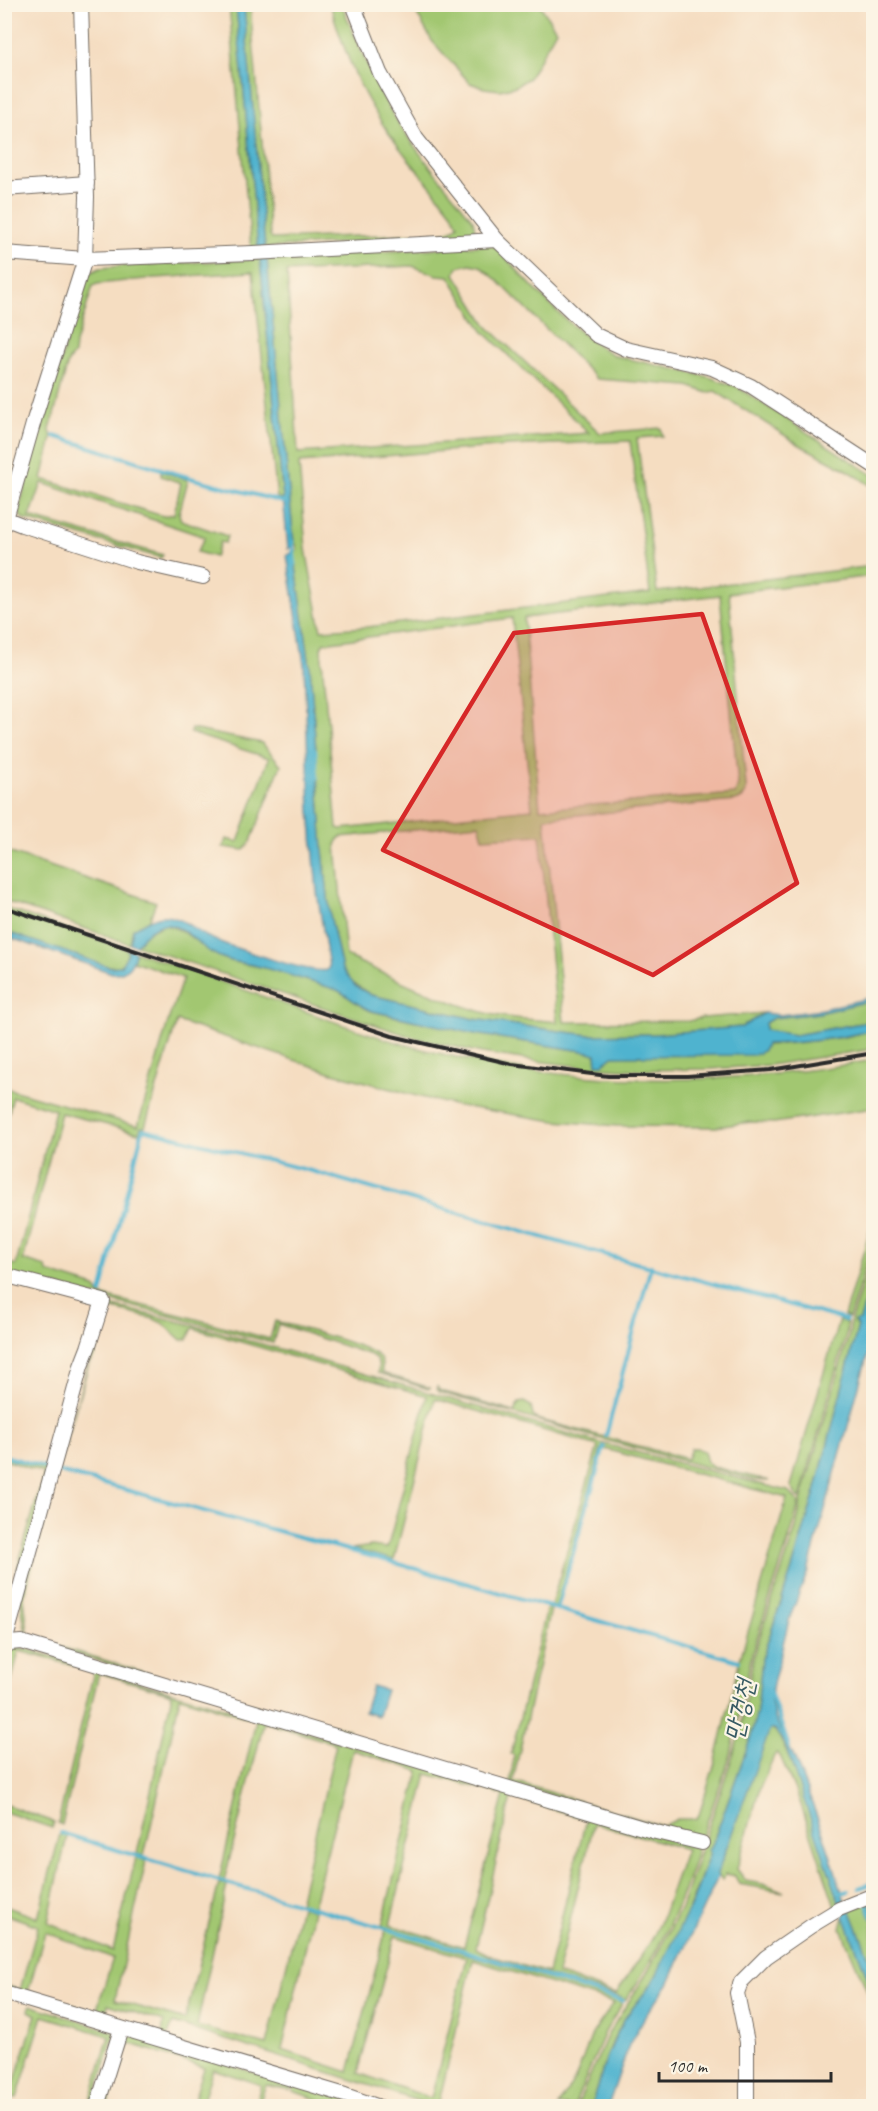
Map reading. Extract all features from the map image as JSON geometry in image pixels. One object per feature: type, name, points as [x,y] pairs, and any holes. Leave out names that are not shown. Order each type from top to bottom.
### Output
[{"type":"street","points":[[81,4],[87,183],[85,259],[5,521],[137,562],[203,577]]},
{"type":"street","points":[[353,4],[380,73],[410,128],[498,240],[596,335],[626,349],[712,368],[751,386],[873,466]]},
{"type":"street","points":[[4,189],[87,183]]},
{"type":"street","points":[[4,253],[85,259],[498,240]]},
{"type":"street","points":[[4,1275],[103,1301],[81,1366],[4,1647]]},
{"type":"street","points":[[4,1647],[10,1643],[21,1642],[656,1832],[702,1843]]},
{"type":"street","points":[[747,2106],[747,2042],[737,1994],[741,1982],[766,1957],[810,1926],[830,1913],[873,1895]]},
{"type":"street","points":[[4,1993],[377,2106]]},
{"type":"street","points":[[97,2106],[121,2029]]},
{"type":"highlighted area","points":[[702,614],[797,883],[653,975],[383,850],[514,633]]},
{"type":"green space","points":[[330,4],[342,5],[371,74],[392,113],[473,220],[475,230],[466,235],[265,248],[244,5],[250,5],[272,239],[443,233],[458,225],[452,213],[387,131],[369,102],[347,54]]},
{"type":"green space","points":[[229,5],[236,5],[258,248],[251,247]]},
{"type":"green space","points":[[412,5],[540,5],[556,30],[529,78],[516,86],[500,90],[484,88],[470,83],[432,41]]},
{"type":"green space","points":[[489,245],[496,247],[552,307],[600,347],[616,356],[709,377],[737,387],[873,475],[873,487],[849,471],[800,445],[715,391],[708,393],[688,386],[597,379],[480,266],[470,264],[458,267],[455,274],[488,327],[600,433],[661,428],[663,436],[637,438],[657,592],[873,566],[873,576],[729,593],[746,786],[743,797],[736,801],[545,818],[564,1022],[688,1021],[764,1013],[742,1027],[657,1034],[588,1035],[474,1019],[371,995],[350,981],[342,969],[330,915],[323,851],[310,667],[294,552],[297,550],[294,544],[267,259]],"holes":[[[412,266],[437,275],[449,276],[483,331],[589,433],[298,453],[287,272]],[[630,441],[650,593],[367,627],[321,630],[306,549],[299,463],[508,446]],[[720,595],[738,785],[735,794],[540,809],[524,618]],[[512,618],[532,809],[337,828],[321,648],[323,643]],[[479,824],[483,838],[540,835],[557,1022],[488,1014],[428,993],[346,956],[336,845],[340,837]]]},
{"type":"green space","points":[[260,259],[283,499],[277,498],[253,272],[155,278],[93,286],[74,354],[68,362],[50,430],[52,438],[42,479],[163,516],[174,514],[181,483],[161,476],[161,471],[188,480],[179,514],[181,520],[227,536],[225,543],[220,542],[215,557],[197,552],[205,537],[42,483],[30,517],[163,555],[161,558],[23,519],[18,512],[85,275],[100,268]]},
{"type":"green space","points":[[191,729],[262,743],[281,765],[251,841],[244,850],[223,847],[226,839],[238,842],[269,758],[190,733]]},
{"type":"green space","points":[[5,851],[156,902],[149,921],[133,929],[130,944],[5,901]]},
{"type":"green space","points":[[5,908],[127,949],[128,953],[121,966],[97,964],[64,954],[5,931]]},
{"type":"green space","points":[[163,925],[181,931],[219,956],[337,990],[371,1011],[475,1034],[589,1052],[596,1054],[597,1064],[603,1064],[613,1056],[795,1043],[845,1037],[873,1030],[873,1049],[770,1065],[638,1070],[587,1067],[482,1053],[412,1037],[136,945],[146,933]]},
{"type":"green space","points":[[134,951],[383,1038],[455,1057],[514,1068],[634,1079],[694,1079],[754,1076],[873,1060],[873,1108],[774,1123],[751,1122],[716,1127],[617,1126],[555,1121],[453,1105],[417,1096],[333,1073],[177,1021],[145,1127],[141,1127],[139,1133],[61,1113],[23,1260],[46,1267],[47,1272],[95,1287],[100,1295],[270,1339],[275,1321],[345,1341],[378,1356],[382,1373],[430,1388],[428,1389],[378,1373],[378,1363],[371,1355],[278,1324],[273,1343],[5,1273],[4,1262],[16,1265],[55,1110],[13,1097],[5,1126],[8,1096],[5,1095],[5,1088],[138,1126],[183,978],[133,961]]},
{"type":"green space","points":[[873,1000],[873,1021],[795,1035],[765,1030],[765,1023],[773,1018],[819,1013]]},
{"type":"green space","points":[[873,1220],[873,1241],[849,1318],[844,1316]]},
{"type":"green space","points":[[873,1250],[873,1275],[860,1321],[854,1323],[858,1326],[816,1489],[762,1659],[757,1712],[751,1737],[711,1848],[708,1850],[710,1852],[698,1886],[677,1936],[652,1983],[618,2030],[591,2106],[577,2106],[608,2034],[647,1973],[681,1908],[740,1732],[754,1654],[796,1528],[801,1501],[850,1331],[850,1323]]},
{"type":"green space","points":[[105,1304],[283,1350],[604,1444],[788,1491],[799,1502],[793,1527],[752,1653],[731,1754],[702,1836],[698,1837],[510,1784],[514,1755],[511,1754],[547,1608],[551,1609],[513,1781],[659,1825],[664,1826],[677,1819],[695,1819],[699,1815],[717,1756],[739,1663],[787,1498],[603,1447],[556,1607],[551,1605],[598,1446],[435,1399],[394,1560],[352,1549],[372,1546],[386,1548],[388,1546],[427,1396],[193,1328],[188,1339],[181,1340],[164,1324],[154,1319],[109,1308],[94,1357],[89,1363],[58,1469]]},
{"type":"green space","points":[[839,1320],[847,1323],[847,1331],[800,1498],[791,1486]]},
{"type":"green space","points":[[437,1386],[439,1390],[514,1412],[519,1403],[524,1402],[531,1406],[533,1416],[537,1419],[687,1459],[691,1448],[697,1448],[704,1452],[707,1462],[714,1467],[770,1481],[754,1480],[605,1440],[439,1392]]},
{"type":"green space","points":[[5,1457],[49,1470],[4,1635],[5,1612],[44,1473],[5,1460]]},
{"type":"green space","points":[[54,1473],[57,1473],[24,1597],[28,1633],[31,1638],[260,1707],[349,1729],[348,1734],[27,1640],[20,1597]]},
{"type":"green space","points":[[20,1647],[696,1847],[697,1851],[684,1891],[667,1929],[625,2001],[620,1997],[382,1926],[419,1771],[353,1750],[313,1907],[299,1903],[336,1744],[264,1722],[224,1881],[219,1880],[256,1720],[180,1697],[144,1856],[137,1854],[172,1694],[99,1673],[62,1825],[58,1823],[94,1671],[19,1651],[5,1707],[5,1651]],"holes":[[[427,1774],[504,1795],[464,1947],[390,1925]],[[511,1797],[586,1819],[548,1973],[493,1957],[476,1948]],[[594,1823],[686,1849],[660,1923],[651,1941],[616,1994],[557,1974]]]},
{"type":"green space","points":[[772,1728],[789,1756],[809,1809],[840,1904],[835,1906],[799,1799],[777,1753],[760,1788],[737,1869],[746,1881],[768,1885],[784,1892],[739,1884],[735,1876],[726,1874],[723,1880],[717,1874],[769,1729]]},
{"type":"green space","points":[[4,1804],[54,1822],[52,1828],[5,1812]]},
{"type":"green space","points":[[60,1834],[67,1836],[48,1922],[113,1951],[136,1857],[146,1861],[115,2000],[185,2020],[219,1883],[227,1885],[197,2026],[267,2045],[301,1906],[314,1910],[282,2050],[349,2072],[386,1929],[616,2000],[622,2004],[605,2032],[574,2106],[558,2106],[576,2077],[592,2034],[614,2003],[473,1960],[438,2106],[427,2106],[428,2104],[173,2023],[168,2035],[161,2038],[164,2022],[108,2004],[104,2021],[5,1990],[5,1985],[20,1990],[38,1926],[5,1914],[5,1906],[38,1918]],"holes":[[[45,1932],[113,1958],[96,2012],[28,1992]],[[395,1936],[467,1958],[431,2098],[358,2073]]]},
{"type":"green space","points":[[871,1902],[873,1916],[869,1903],[866,1904],[873,1923],[873,1968],[850,1909]]},
{"type":"green space","points":[[844,1916],[873,1992],[873,2005],[841,1929]]},
{"type":"green space","points":[[30,2005],[115,2032],[93,2106],[89,2106],[109,2036],[43,2016],[17,2098],[9,2097],[5,2106],[7,2093],[11,2092],[36,2015],[29,2011]]},
{"type":"green space","points":[[122,2033],[292,2084],[290,2090],[266,2085],[258,2106],[255,2106],[261,2085],[213,2069],[201,2106],[192,2106],[204,2068],[129,2043],[107,2106],[100,2106]]},
{"type":"green space","points":[[295,2085],[371,2106],[338,2106],[325,2103],[324,2106],[318,2106],[319,2100],[293,2091]]},
{"type":"water","points":[[236,5],[244,5],[265,248],[258,248]]},
{"type":"water","points":[[260,259],[267,259],[294,544],[288,549]]},
{"type":"water","points":[[294,552],[310,667],[330,915],[342,969],[355,986],[371,995],[474,1019],[588,1035],[657,1034],[742,1027],[764,1013],[779,1015],[814,1011],[873,997],[873,1000],[819,1013],[773,1018],[765,1023],[765,1030],[795,1035],[873,1021],[873,1030],[820,1040],[766,1044],[761,1052],[753,1055],[613,1056],[603,1064],[597,1064],[596,1054],[589,1052],[475,1034],[372,1011],[337,990],[218,956],[184,931],[172,926],[160,925],[148,932],[136,945],[130,944],[133,929],[154,918],[169,916],[181,920],[208,937],[269,958],[305,968],[327,970],[329,967],[317,892],[310,811],[304,664],[287,555]]},
{"type":"water","points":[[4,931],[110,967],[121,966],[128,953],[127,949],[134,951],[135,954],[128,968],[112,973],[5,936]]},
{"type":"water","points":[[873,1275],[873,1335],[808,1571],[789,1620],[772,1688],[771,1702],[775,1718],[796,1761],[822,1830],[845,1901],[840,1904],[785,1745],[775,1729],[770,1729],[717,1874],[718,1877],[668,1984],[646,2015],[629,2045],[608,2106],[591,2106],[617,2034],[625,2018],[653,1982],[693,1901],[710,1852],[708,1850],[711,1848],[751,1737],[757,1712],[762,1659],[816,1489],[858,1326],[854,1321],[860,1320]]},
{"type":"water","points":[[372,1686],[386,1690],[378,1716],[364,1712]]},
{"type":"water","points":[[850,1909],[873,1968],[873,1992],[844,1916],[844,1912]]},
{"type":"waterway","points":[[54,436],[194,479],[283,502]]},
{"type":"waterway","points":[[292,541],[295,563]]},
{"type":"waterway","points":[[315,750],[317,778]]},
{"type":"waterway","points":[[101,1293],[143,1129],[311,1171],[566,1244],[846,1320]]},
{"type":"waterway","points":[[606,1436],[651,1266]]},
{"type":"waterway","points":[[56,1471],[557,1609],[604,1447]]},
{"type":"waterway","points":[[4,1456],[48,1468]]},
{"type":"waterway","points":[[557,1609],[739,1661]]},
{"type":"waterway","name":"만겅천","points":[[770,1692],[789,1747]]},
{"type":"waterway","points":[[61,1833],[468,1952],[623,2001]]},
{"type":"waterway","points":[[859,1888],[874,1883]]},
{"type":"waterway","points":[[841,1893],[848,1891]]},
{"type":"waterway","points":[[867,1903],[874,1920]]},
{"type":"railway","points":[[4,907],[392,1036],[512,1064],[608,1076],[687,1076],[771,1070],[874,1053]]}]
